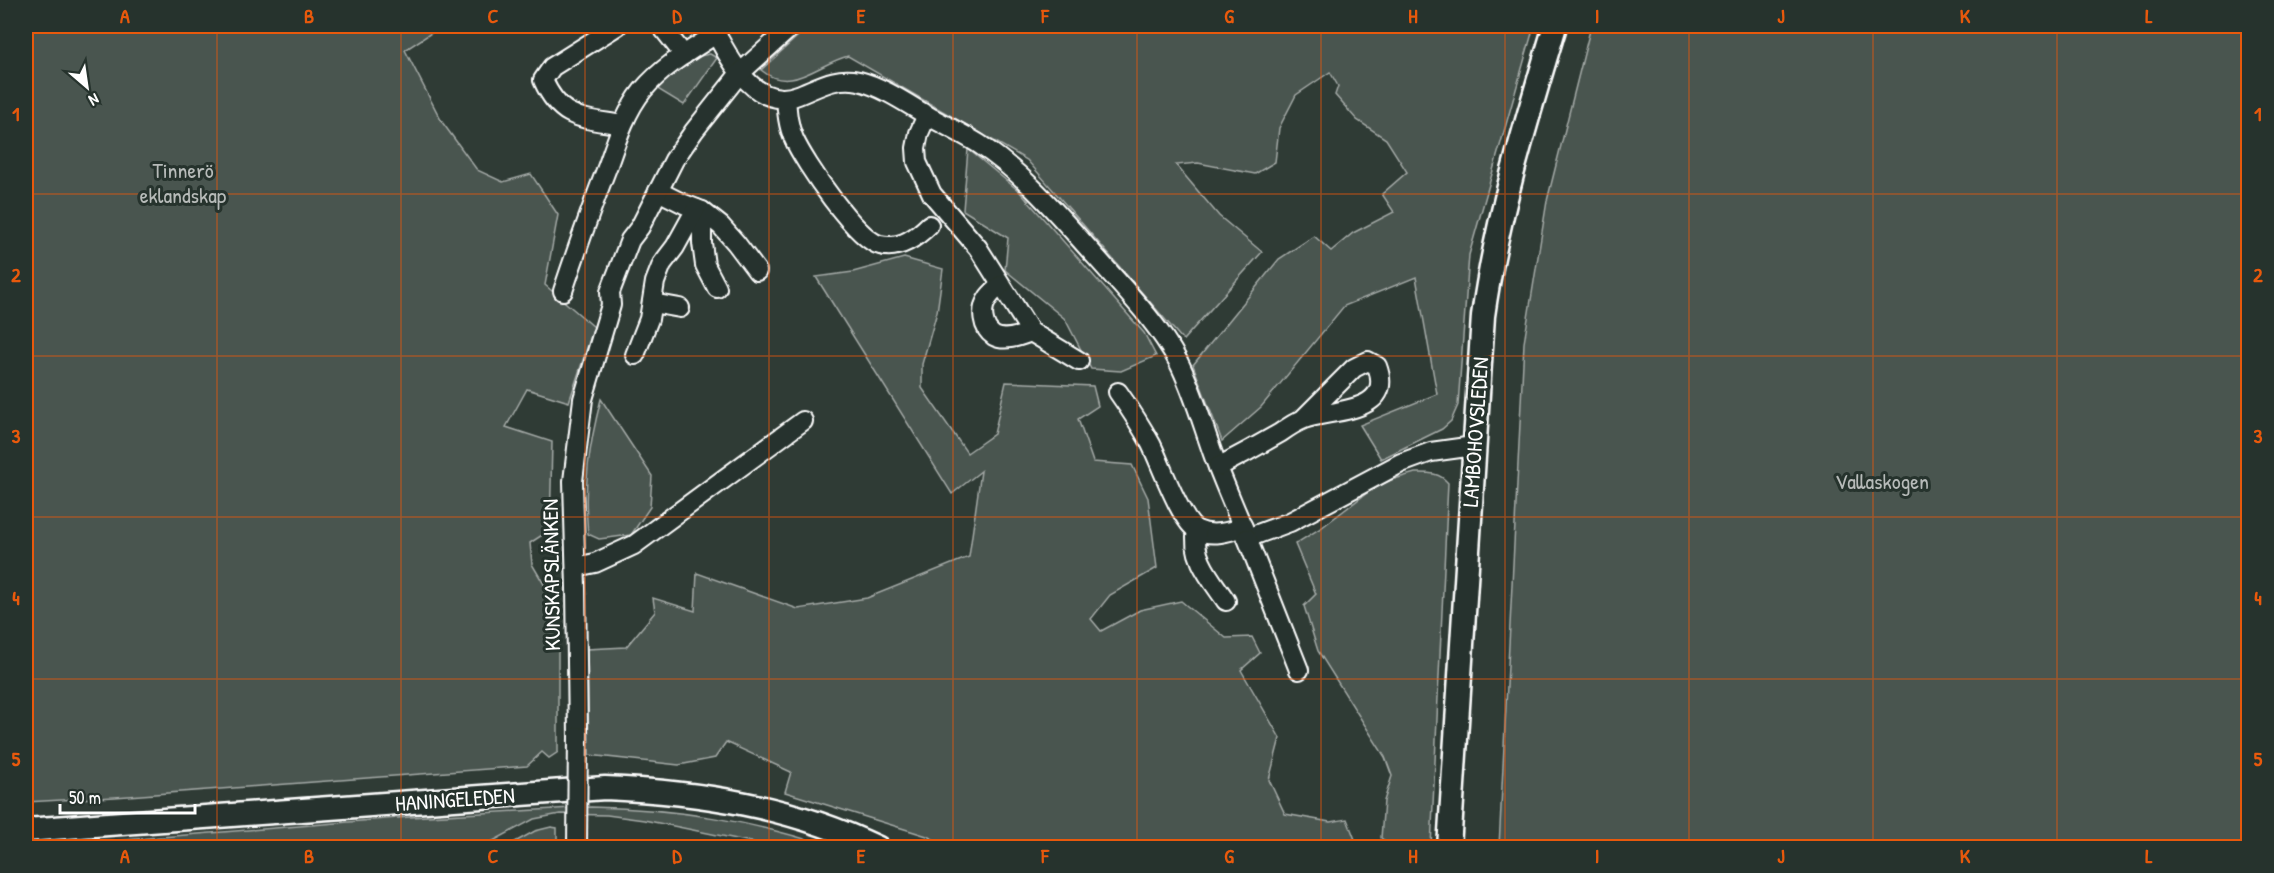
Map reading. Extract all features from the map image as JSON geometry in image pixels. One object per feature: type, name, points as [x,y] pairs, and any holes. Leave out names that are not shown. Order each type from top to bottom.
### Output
[{"type":"main road","name":"LAMBOHOVSLEDEN","points":[[1449,848],[1483,316],[1491,257],[1504,202],[1554,26]]},
{"type":"main road","name":"HANINGELEDEN","points":[[26,830],[604,789],[663,791],[754,805],[830,827],[878,848]]},
{"type":"street","points":[[617,26],[552,67],[543,80],[549,94],[561,108],[578,117],[622,125]]},
{"type":"street","points":[[661,26],[684,55]]},
{"type":"street","name":"KUNSKAPSLÄNKEN","points":[[577,847],[578,736],[573,481],[583,399],[611,305],[620,297],[641,244],[640,227],[658,191],[694,131],[740,73],[792,26]]},
{"type":"street","points":[[563,291],[622,125],[642,92],[655,77],[714,30],[740,73],[764,93],[773,97],[786,98],[830,81],[845,80],[874,87],[978,144],[1012,168],[1054,210],[1158,329],[1187,380],[1218,467],[1299,670]]},
{"type":"street","points":[[786,98],[788,122],[802,155],[838,205],[868,241],[892,246],[906,242],[920,234],[929,225]]},
{"type":"street","points":[[927,115],[919,133],[916,148],[917,162],[923,179],[942,208],[978,248],[1031,332],[1079,361]]},
{"type":"street","points":[[658,191],[699,210],[729,234],[757,271]]},
{"type":"street","points":[[699,210],[705,265],[717,288]]},
{"type":"street","points":[[635,355],[649,319],[655,282],[662,264],[699,210]]},
{"type":"street","points":[[1001,285],[988,297],[983,307],[982,319],[987,327],[994,336],[1005,338],[1016,338],[1031,332]]},
{"type":"street","points":[[652,303],[680,308]]},
{"type":"street","points":[[1118,392],[1151,444],[1186,519],[1197,530],[1215,534],[1245,532],[1290,522],[1401,463],[1431,452],[1474,447]]},
{"type":"street","points":[[1218,467],[1303,419]]},
{"type":"street","points":[[576,567],[595,563],[634,544],[803,421]]},
{"type":"street","points":[[1197,530],[1194,541],[1200,562],[1226,601]]},
{"type":"green space","name":"Tinnerö eklandskap","points":[[26,26],[442,26],[405,50],[442,122],[477,170],[503,182],[531,174],[558,215],[545,285],[594,327],[569,402],[527,389],[506,427],[552,442],[550,530],[530,543],[532,564],[558,608],[558,752],[549,758],[542,752],[527,766],[26,802]]},
{"type":"green space","points":[[809,26],[1534,26],[1469,255],[1458,405],[1451,421],[1442,429],[1381,459],[1360,425],[1437,394],[1416,277],[1344,306],[1261,407],[1222,441],[1193,365],[1279,259],[1314,236],[1331,251],[1353,233],[1394,212],[1382,194],[1407,172],[1386,139],[1357,120],[1335,95],[1338,86],[1330,72],[1296,95],[1279,128],[1275,162],[1255,174],[1198,163],[1176,165],[1219,216],[1262,252],[1183,340],[1027,160],[848,56],[794,79],[772,77],[761,70]]},
{"type":"green space","name":"Vallaskogen","points":[[1591,26],[2248,26],[2248,847],[1499,847],[1524,343],[1547,201]]},
{"type":"green space","points":[[710,54],[717,58],[684,105],[656,88],[665,76],[679,66],[694,58]]},
{"type":"green space","points":[[968,149],[1019,191],[1144,333],[1156,356],[1121,371],[1091,369],[1065,319],[1005,270],[1008,238],[963,210]]},
{"type":"green space","points":[[904,258],[943,269],[937,312],[922,364],[922,388],[967,453],[994,434],[1006,382],[1093,386],[1098,406],[1078,419],[1093,462],[1132,465],[1148,498],[1157,568],[1110,595],[1091,619],[1101,631],[1140,610],[1181,601],[1226,638],[1252,637],[1260,653],[1241,670],[1280,738],[1269,780],[1285,814],[1330,822],[1347,819],[1358,847],[948,847],[927,836],[785,792],[791,772],[726,742],[715,758],[679,765],[589,755],[587,649],[626,647],[655,612],[653,598],[695,611],[697,573],[798,609],[867,598],[969,557],[981,471],[952,494],[816,277],[853,272]]},
{"type":"green space","points":[[601,399],[652,476],[650,507],[631,535],[599,539],[588,534],[586,499],[590,449]]},
{"type":"green space","points":[[1415,473],[1437,475],[1448,483],[1431,847],[1394,847],[1381,838],[1384,801],[1392,776],[1385,757],[1318,651],[1304,606],[1316,594],[1295,544],[1321,528],[1371,490],[1391,480]]},
{"type":"green space","points":[[591,807],[684,813],[742,823],[831,847],[776,847],[644,820],[607,815],[560,814],[534,819],[482,847],[26,848],[410,817]]},
{"type":"green space","points":[[551,827],[557,828],[557,847],[506,847],[535,831]]}]
